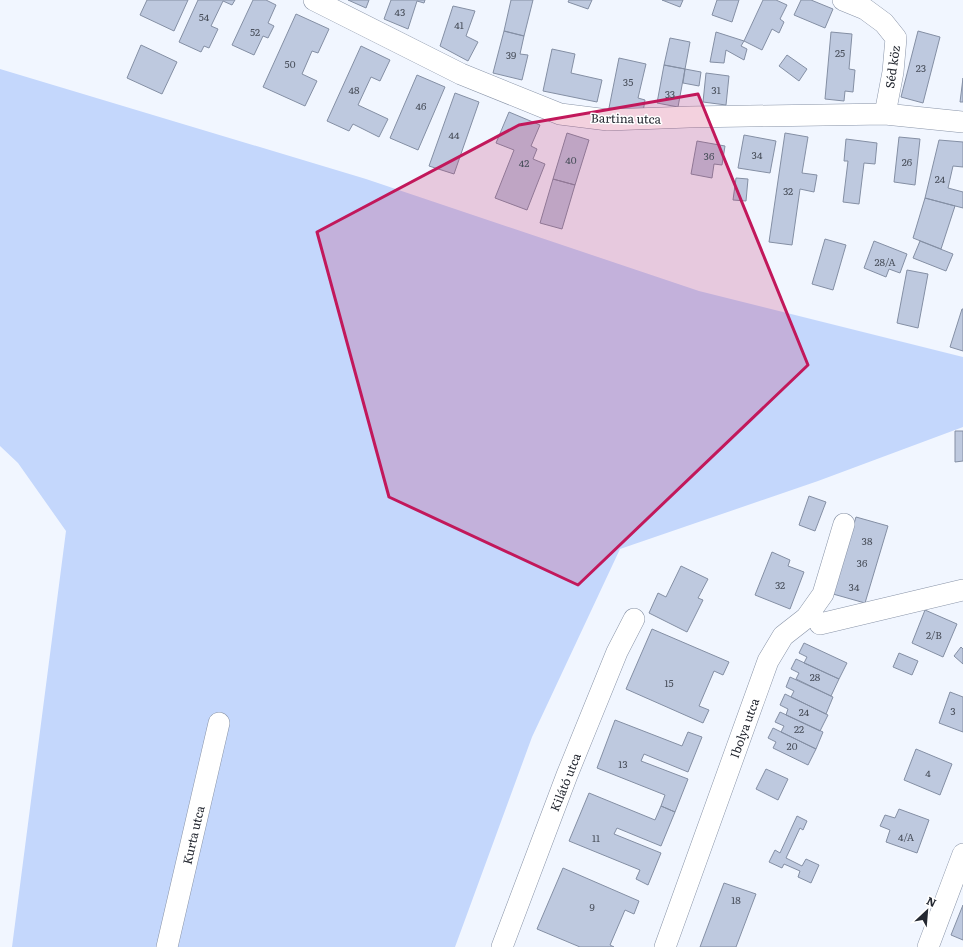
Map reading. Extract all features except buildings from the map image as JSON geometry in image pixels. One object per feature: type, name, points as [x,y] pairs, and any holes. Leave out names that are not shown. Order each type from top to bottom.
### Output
[{"type":"street","name":"Bartina utca","points":[[314,0],[461,74],[560,114],[608,120],[689,117],[885,114],[963,122]]},
{"type":"street","name":"Séd köz","points":[[843,0],[865,9],[884,23],[896,38],[893,72],[885,114]]},
{"type":"street","name":"Ibolya utca","points":[[665,947],[768,661],[783,636],[806,618],[822,594],[844,524]]},
{"type":"street","points":[[820,624],[963,590]]},
{"type":"street","name":"Kilátó utca","points":[[502,947],[567,775],[617,652],[634,619]]},
{"type":"street","name":"Kurta utca","points":[[167,947],[219,723]]},
{"type":"street","points":[[928,947],[963,854]]},
{"type":"highlighted area","points":[[698,94],[808,365],[578,585],[389,497],[317,232],[519,125]]},
{"type":"shaded area","points":[[0,69],[366,179],[699,291],[963,357],[963,427],[818,481],[620,549],[532,737],[455,947],[12,947],[66,531],[18,463],[0,446]]}]
